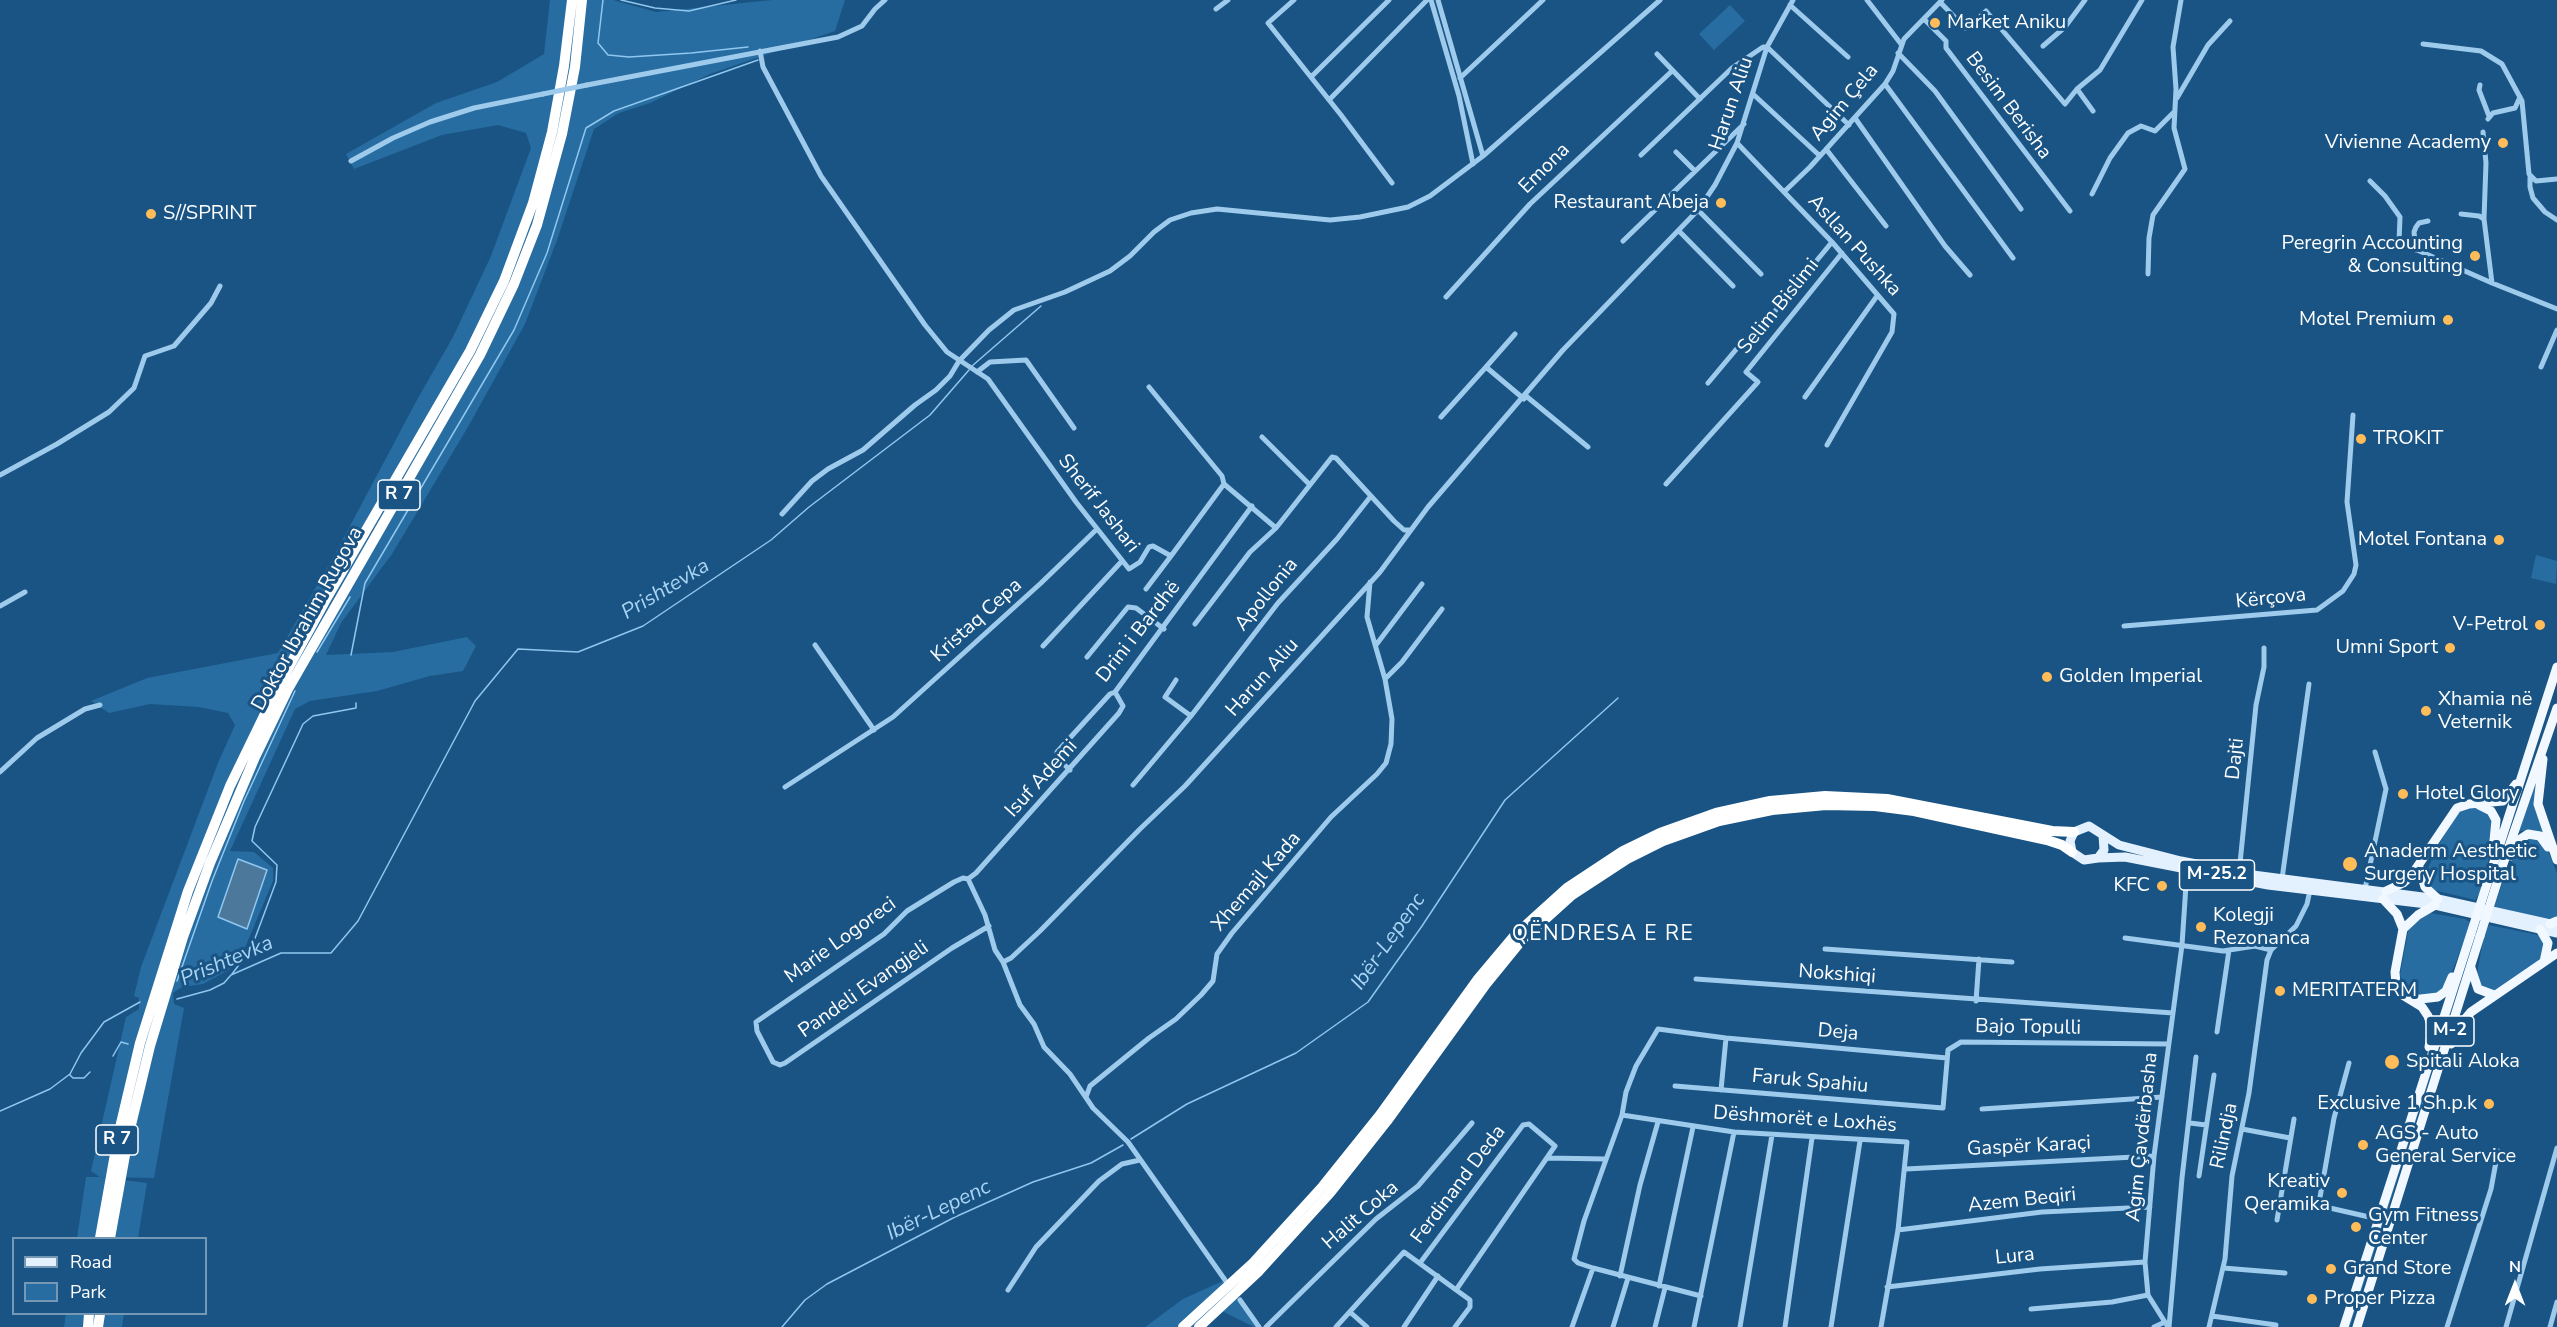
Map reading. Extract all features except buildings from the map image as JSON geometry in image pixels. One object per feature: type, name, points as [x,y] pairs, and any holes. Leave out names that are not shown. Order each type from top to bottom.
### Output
[{"type":"highway","name":"Doktor Ibrahim Rugova","points":[[100,1237],[117,1141],[135,1063],[160,974],[188,891],[230,786],[279,685],[325,601],[453,382],[504,281],[533,203],[552,132],[564,66],[572,0]]},
{"type":"highway","name":"Doktor Ibrahim Rugova","points":[[110,1237],[129,1133],[150,1046],[183,937],[210,863],[255,757],[288,689],[480,355],[514,284],[537,225],[559,146],[575,67],[582,0]]},
{"type":"highway","name":"M-2","points":[[2344,1327],[2420,1088],[2480,936],[2525,766],[2557,667]]},
{"type":"highway","name":"M-2","points":[[2357,1327],[2430,1096],[2467,965],[2479,912],[2545,745],[2557,708]]},
{"type":"highway","points":[[2545,745],[2538,804],[2556,857]]},
{"type":"highway","points":[[2420,1088],[2432,1028],[2425,1011],[2400,992],[2395,979],[2403,929],[2397,914],[2384,894],[2404,882],[2419,867],[2437,835],[2455,810],[2464,805],[2498,803],[2507,797],[2525,766]]},
{"type":"highway","points":[[1183,1327],[1252,1264],[1323,1186],[1380,1115],[1478,979],[1515,935],[1567,888],[1623,851],[1660,833],[1716,813],[1770,801],[1825,796],[1899,800],[2037,828],[2074,832]]},
{"type":"highway","points":[[2474,804],[2488,808],[2496,820],[2497,829],[2492,855],[2498,866],[2509,861],[2519,840],[2528,834],[2540,836],[2556,857]]},
{"type":"highway","points":[[1199,1327],[1258,1271],[1330,1193],[1387,1121],[1486,984],[1521,941],[1572,895],[1627,859],[1663,841],[1727,819],[1772,810],[1826,805],[1875,806],[1914,811],[2047,840],[2062,845],[2072,852]]},
{"type":"highway","points":[[2403,929],[2436,902],[2425,887],[2419,867]]},
{"type":"highway","points":[[2540,929],[2548,944],[2544,962]]},
{"type":"highway","points":[[2430,1096],[2461,1024],[2471,1012],[2557,953]]},
{"type":"highway","points":[[2412,1000],[2429,999],[2446,991],[2467,965],[2478,989],[2494,995]]},
{"type":"main road","name":"M-25.2","points":[[2074,832],[2090,826],[2114,843],[2128,848],[2239,873],[2365,889]]},
{"type":"main road","points":[[2072,852],[2070,841],[2074,832]]},
{"type":"main road","points":[[2098,858],[2104,850],[2103,835]]},
{"type":"main road","name":"M-25.2","points":[[2072,852],[2084,860],[2125,857],[2187,870],[2310,890],[2384,894]]},
{"type":"main road","points":[[2365,889],[2436,902],[2557,933]]},
{"type":"main road","points":[[2479,912],[2555,924]]},
{"type":"street","points":[[351,161],[393,138],[437,119],[474,108],[847,34],[862,26],[885,0]]},
{"type":"street","points":[[1216,9],[1228,0]]},
{"type":"street","points":[[1294,0],[1269,23],[1392,183]]},
{"type":"street","points":[[1311,77],[1389,0]]},
{"type":"street","points":[[1329,100],[1429,0],[1483,156]]},
{"type":"street","points":[[1438,0],[1460,78],[1473,164]]},
{"type":"street","points":[[1460,78],[1543,0]]},
{"type":"street","points":[[782,514],[812,482],[828,469],[863,450],[936,390],[950,376],[959,361],[989,330],[1014,310],[1065,292],[1110,272],[1170,220],[1191,213],[1218,209],[1330,220],[1397,210],[1430,196],[1483,156],[1660,0]]},
{"type":"street","points":[[1867,0],[1901,44]]},
{"type":"street","points":[[2043,46],[2065,27],[2085,0]]},
{"type":"street","points":[[1941,1],[1965,28],[1986,11],[2065,104],[2077,89],[2100,70],[2142,0]]},
{"type":"street","points":[[2148,274],[2149,238],[2153,215],[2185,169],[2175,136],[2174,112],[2176,99],[2173,48],[2181,0]]},
{"type":"street","name":"Agim Çela","points":[[1785,192],[1885,84],[1893,70],[1901,44],[1941,1]]},
{"type":"street","name":"Harun Aliu","points":[[1003,962],[1011,958],[1040,932],[1140,829],[1171,801],[1370,582],[1409,530],[1563,350],[1698,210],[1715,185],[1737,143],[1754,95],[1767,47],[1792,2],[1848,57]]},
{"type":"street","name":"Besim Berisha","points":[[1924,19],[1946,41],[1946,48],[2070,212]]},
{"type":"street","points":[[2176,99],[2208,45],[2230,21]]},
{"type":"street","points":[[2423,44],[2481,51],[2502,64],[2521,95],[2530,187],[2534,198],[2545,212],[2557,220]]},
{"type":"street","points":[[1641,155],[1732,68],[1755,51],[1767,47],[1849,124]]},
{"type":"street","name":"Sherif Jashari","points":[[760,51],[763,68],[821,176],[946,352],[988,379],[1097,529],[1129,569],[1140,562],[1149,548],[1153,546],[1171,556]]},
{"type":"street","points":[[1898,53],[1935,91],[2021,209]]},
{"type":"street","points":[[1657,54],[1700,99]]},
{"type":"street","name":"Emona","points":[[1446,297],[1537,198],[1672,70]]},
{"type":"street","points":[[1885,84],[2013,258]]},
{"type":"street","points":[[2480,85],[2479,90],[2489,118],[2515,108],[2521,95]]},
{"type":"street","points":[[2077,89],[2092,111]]},
{"type":"street","points":[[1754,95],[1820,156]]},
{"type":"street","points":[[2092,194],[2110,158],[2128,133],[2141,126],[2155,131],[2174,112]]},
{"type":"street","points":[[1855,118],[1945,246],[1970,275]]},
{"type":"street","points":[[1623,241],[1745,122]]},
{"type":"street","points":[[2483,132],[2486,163],[2484,219],[2492,284]]},
{"type":"street","name":"Asllan Pushka","points":[[1737,143],[1832,242],[1894,315],[1894,327],[1827,445]]},
{"type":"street","points":[[1826,149],[1886,226]]},
{"type":"street","points":[[1676,152],[1695,171]]},
{"type":"street","points":[[2530,177],[2536,181],[2557,179]]},
{"type":"street","points":[[2370,181],[2385,196],[2400,217],[2399,242],[2492,284],[2557,309]]},
{"type":"street","points":[[1698,210],[1761,274]]},
{"type":"street","points":[[2461,214],[2479,216],[2484,219]]},
{"type":"street","points":[[2416,250],[2414,232],[2419,223],[2428,221]]},
{"type":"street","points":[[1679,231],[1733,286]]},
{"type":"street","points":[[1708,383],[1744,340],[1748,344],[1832,242]]},
{"type":"street","name":"Selim Bislimi","points":[[1666,484],[1758,382],[1746,372],[1842,253]]},
{"type":"street","points":[[0,475],[109,412],[134,388],[146,356],[174,346],[211,303],[220,285]]},
{"type":"street","points":[[1805,396],[1877,296]]},
{"type":"street","points":[[2541,367],[2557,330]]},
{"type":"street","points":[[1442,417],[1515,334]]},
{"type":"street","points":[[975,371],[986,363],[1026,360],[1074,428]]},
{"type":"street","points":[[1486,367],[1588,447]]},
{"type":"street","points":[[1149,387],[1222,476],[1224,484],[1276,528]]},
{"type":"street","name":"Kërçova","points":[[2124,626],[2317,610],[2343,591],[2354,574],[2356,565],[2348,502],[2353,415]]},
{"type":"street","points":[[1262,437],[1310,484]]},
{"type":"street","points":[[1195,624],[1250,552],[1276,528],[1325,464],[1334,457],[1394,521],[1404,530],[1409,530]]},
{"type":"street","points":[[1146,589],[1224,484]]},
{"type":"street","name":"Apollonia","points":[[1133,785],[1191,716],[1291,587],[1336,539],[1371,496]]},
{"type":"street","name":"Drini i Bardhë","points":[[1070,770],[1057,758],[1057,753],[1110,694],[1115,692],[1164,629],[1252,506]]},
{"type":"street","name":"Kristaq Cepa","points":[[785,787],[893,717],[1097,529]]},
{"type":"street","points":[[1043,646],[1122,561]]},
{"type":"street","points":[[1370,582],[1367,617],[1385,679]]},
{"type":"street","points":[[1376,645],[1422,584]]},
{"type":"street","points":[[0,606],[25,592]]},
{"type":"street","points":[[1087,657],[1128,607],[1136,609],[1164,629]]},
{"type":"street","points":[[1385,679],[1409,653],[1442,609]]},
{"type":"street","points":[[815,645],[874,730]]},
{"type":"street","name":"Dajti","points":[[2239,873],[2256,705],[2264,667],[2265,648]]},
{"type":"street","name":"Xhemajl Kada","points":[[1086,1097],[1090,1086],[1176,1019],[1205,991],[1214,976],[1217,954],[1232,933],[1331,817],[1386,763],[1391,744],[1392,719],[1385,679]]},
{"type":"street","points":[[1176,680],[1165,697],[1191,716]]},
{"type":"street","points":[[2282,879],[2309,684]]},
{"type":"street","name":"Isuf Ademi","points":[[968,879],[994,855],[1122,709],[1122,703],[1115,692]]},
{"type":"street","points":[[0,772],[37,738],[85,709],[100,705]]},
{"type":"street","points":[[2365,889],[2386,789],[2375,752]]},
{"type":"street","name":"Agim Çavdërbasha","points":[[2167,1326],[2148,1294],[2145,1262],[2154,1156],[2182,945],[2187,870]]},
{"type":"street","name":"Marie Logoreci","points":[[764,1046],[755,1024],[758,1020],[884,934],[907,911],[954,882],[963,878],[968,879]]},
{"type":"street","points":[[968,879],[989,926],[995,950],[1003,962],[1020,1005],[1034,1024],[1044,1047],[1070,1074],[1093,1108],[1122,1135],[1225,1280]]},
{"type":"street","points":[[2125,938],[2229,950],[2255,946],[2271,950],[2296,926],[2307,904],[2310,890]]},
{"type":"street","name":"Pandeli Evangjeli","points":[[764,1046],[776,1065],[785,1063],[873,1001],[989,926]]},
{"type":"street","name":"Nokshiqi","points":[[1825,949],[2012,962]]},
{"type":"street","points":[[2217,1032],[2229,950]]},
{"type":"street","name":"Rilindja","points":[[2209,1327],[2223,1268],[2232,1176],[2249,1093],[2267,960],[2271,950]]},
{"type":"street","points":[[1976,1001],[1979,960]]},
{"type":"street","name":"Nokshiqi","points":[[1696,979],[1976,1001],[2172,1013]]},
{"type":"street","name":"Deja","points":[[1622,1115],[1626,1092],[1636,1065],[1658,1029],[1726,1038],[1947,1058]]},
{"type":"street","points":[[1720,1090],[1726,1038]]},
{"type":"street","name":"Bajo Topulli","points":[[1947,1058],[1951,1047],[1969,1042],[2169,1044]]},
{"type":"street","points":[[2154,1327],[2167,1326],[2196,1057]]},
{"type":"street","name":"Faruk Spahiu","points":[[1675,1086],[1943,1108],[1947,1058]]},
{"type":"street","points":[[2349,1063],[2334,1118],[2319,1203],[2321,1206],[2378,1219]]},
{"type":"street","points":[[2199,1176],[2214,1076]]},
{"type":"street","points":[[1982,1109],[2162,1097]]},
{"type":"street","points":[[1622,1115],[1574,1256],[1575,1261],[1620,1276],[1701,1296]]},
{"type":"street","name":"Dëshmorët e Loxhës","points":[[1622,1115],[1734,1132],[1907,1142],[1898,1230],[1881,1327]]},
{"type":"street","points":[[2277,1220],[2294,1119]]},
{"type":"street","points":[[1620,1276],[1640,1185],[1658,1122]]},
{"type":"street","points":[[2190,1123],[2206,1125]]},
{"type":"street","name":"Halit Coka","points":[[1266,1327],[1376,1219],[1418,1186],[1472,1124]]},
{"type":"street","name":"Ferdinand Deda","points":[[1420,1263],[1524,1124],[1529,1124],[1555,1146],[1547,1158]]},
{"type":"street","points":[[1655,1327],[1693,1127]]},
{"type":"street","points":[[2242,1129],[2290,1138]]},
{"type":"street","points":[[1694,1327],[1734,1132]]},
{"type":"street","points":[[1740,1327],[1772,1135]]},
{"type":"street","points":[[1785,1327],[1812,1138]]},
{"type":"street","points":[[1832,1327],[1860,1141]]},
{"type":"street","points":[[2506,1327],[2557,1148]]},
{"type":"street","points":[[2447,1327],[2491,1189],[2498,1151]]},
{"type":"street","name":"Gaspër Karaçi","points":[[1906,1169],[2154,1156]]},
{"type":"street","points":[[1456,1290],[1547,1158],[1606,1160]]},
{"type":"street","points":[[1008,1290],[1036,1247],[1099,1181],[1122,1164],[1140,1160]]},
{"type":"street","name":"Azem Beqiri","points":[[1898,1230],[2042,1212],[2150,1207]]},
{"type":"street","points":[[1336,1327],[1404,1252],[1470,1300],[1470,1305],[1455,1327]]},
{"type":"street","name":"Lura","points":[[1887,1287],[2040,1269],[2145,1262]]},
{"type":"street","points":[[1572,1327],[1593,1268]]},
{"type":"street","points":[[2223,1268],[2285,1274]]},
{"type":"street","points":[[1404,1327],[1438,1276]]},
{"type":"street","points":[[1613,1327],[1628,1278]]},
{"type":"street","points":[[2031,1309],[2112,1302],[2148,1294]]},
{"type":"street","points":[[1240,1300],[1259,1327]]},
{"type":"street","points":[[2550,1327],[2557,1302]]},
{"type":"street","points":[[1350,1312],[1367,1327]]},
{"type":"street","points":[[2212,1316],[2276,1325]]},
{"type":"green space","points":[[550,0],[613,0],[656,12],[772,0],[845,0],[835,31],[710,74],[650,103],[619,113],[594,129],[557,240],[525,324],[468,427],[392,554],[341,623],[326,655],[393,652],[467,637],[476,646],[463,671],[430,676],[377,691],[310,701],[295,709],[230,851],[254,852],[273,868],[273,881],[244,950],[229,970],[203,984],[182,987],[173,993],[174,1004],[184,1008],[154,1178],[100,1177],[91,1171],[126,1017],[139,1009],[139,998],[134,996],[141,967],[218,763],[235,725],[228,713],[199,707],[150,704],[109,713],[91,701],[147,678],[278,653],[334,556],[453,337],[491,256],[531,148],[526,133],[498,125],[442,135],[354,169],[346,154],[436,103],[497,82],[544,54]]},
{"type":"green space","points":[[1730,5],[1745,21],[1714,50],[1699,34]]},
{"type":"green space","points":[[2536,555],[2557,561],[2556,584],[2531,578]]},
{"type":"green space","points":[[2535,782],[2536,801],[2547,839],[2534,830],[2520,831],[2515,838]]},
{"type":"green space","points":[[2474,807],[2492,816],[2495,832],[2481,892],[2475,900],[2430,889],[2424,877],[2438,846],[2456,816],[2461,811]]},
{"type":"green space","points":[[2536,837],[2548,851],[2557,873],[2557,919],[2494,907],[2504,879],[2523,840]]},
{"type":"green space","points":[[2430,913],[2465,919],[2471,923],[2445,990],[2423,998],[2405,989],[2400,975],[2409,926]]},
{"type":"green space","points":[[2489,925],[2538,935],[2545,943],[2541,958],[2536,963],[2494,992],[2486,991],[2476,979],[2484,935]]},
{"type":"green space","points":[[2478,928],[2350,1327],[2347,1327],[2413,1127]]},
{"type":"green space","points":[[86,1177],[147,1183],[138,1237],[77,1237]]},
{"type":"green space","points":[[1225,1280],[1259,1327],[1254,1327],[1218,1309],[1199,1327],[1145,1327],[1183,1299]]},
{"type":"green space","points":[[66,1315],[124,1315],[122,1327],[64,1327]]},
{"type":"shaded area","points":[[238,859],[267,870],[247,929],[218,917]]},
{"type":"waterway","points":[[603,0],[598,43],[608,55],[629,57],[748,47]]},
{"type":"waterway","points":[[621,0],[655,8],[689,11],[736,0]]},
{"type":"waterway","points":[[351,655],[365,583],[514,330],[547,253],[586,128],[614,111],[758,60]]},
{"type":"waterway","name":"Prishtevka","points":[[972,366],[1041,306]]},
{"type":"waterway","name":"Prishtevka","points":[[177,999],[210,990],[224,983],[231,975],[281,953],[331,953],[358,921],[475,701],[518,649],[578,652],[643,626],[771,540],[809,507],[930,415],[969,370]]},
{"type":"waterway","points":[[317,652],[350,597]]},
{"type":"waterway","points":[[177,981],[212,881],[244,801],[295,691]]},
{"type":"waterway","name":"Ibër-Lepenc","points":[[1131,1139],[1187,1104],[1296,1053],[1368,1002],[1422,926],[1505,800],[1618,698]]},
{"type":"waterway","points":[[232,974],[251,949],[276,882],[277,865],[252,841],[255,827],[303,724],[313,716],[356,708],[356,703]]},
{"type":"waterway","name":"Prishtevka","points":[[0,1111],[50,1089],[70,1074],[81,1053],[104,1022],[140,1002]]},
{"type":"waterway","points":[[113,1056],[121,1042],[128,1044]]},
{"type":"waterway","points":[[70,1075],[73,1078],[84,1078],[90,1072]]},
{"type":"waterway","name":"Ibër-Lepenc","points":[[782,1327],[805,1300],[827,1284],[955,1217],[1033,1182],[1091,1163],[1123,1145]]},
{"type":"place","name":"Market Aniku","points":[[1935,23]]},
{"type":"place","name":"Vivienne Academy","points":[[2503,143]]},
{"type":"place","name":"Restaurant Abeja","points":[[1721,203]]},
{"type":"place","name":"S//SPRINT","points":[[151,214]]},
{"type":"place","name":"Peregrin Accounting & Consulting","points":[[2475,256]]},
{"type":"place","name":"Motel Premium","points":[[2448,320]]},
{"type":"place","name":"TROKIT","points":[[2361,439]]},
{"type":"place","name":"Motel Fontana","points":[[2499,540]]},
{"type":"place","name":"V-Petrol","points":[[2540,625]]},
{"type":"place","name":"Umni Sport","points":[[2450,648]]},
{"type":"place","name":"Golden Imperial","points":[[2047,677]]},
{"type":"place","name":"Xhamia në Veternik","points":[[2426,711]]},
{"type":"place","name":"Hotel Glory","points":[[2403,794]]},
{"type":"place","name":"Anaderm Aesthetic Surgery Hospital","points":[[2350,864]]},
{"type":"place","name":"KFC","points":[[2162,886]]},
{"type":"place","name":"Kolegji Rezonanca","points":[[2201,927]]},
{"type":"place","name":"MERITATERM","points":[[2280,991]]},
{"type":"place","name":"Spitali Aloka","points":[[2392,1062]]},
{"type":"place","name":"Exclusive 1 Sh.p.k","points":[[2489,1104]]},
{"type":"place","name":"AGS - Auto General Service","points":[[2363,1145]]},
{"type":"place","name":"Kreativ Qeramika","points":[[2342,1193]]},
{"type":"place","name":"Gym Fitness Center","points":[[2356,1227]]},
{"type":"place","name":"Grand Store","points":[[2331,1269]]},
{"type":"place","name":"Proper Pizza","points":[[2312,1299]]},
{"type":"district","name":"QËNDRESA E RE","points":[[1603,935]]}]
